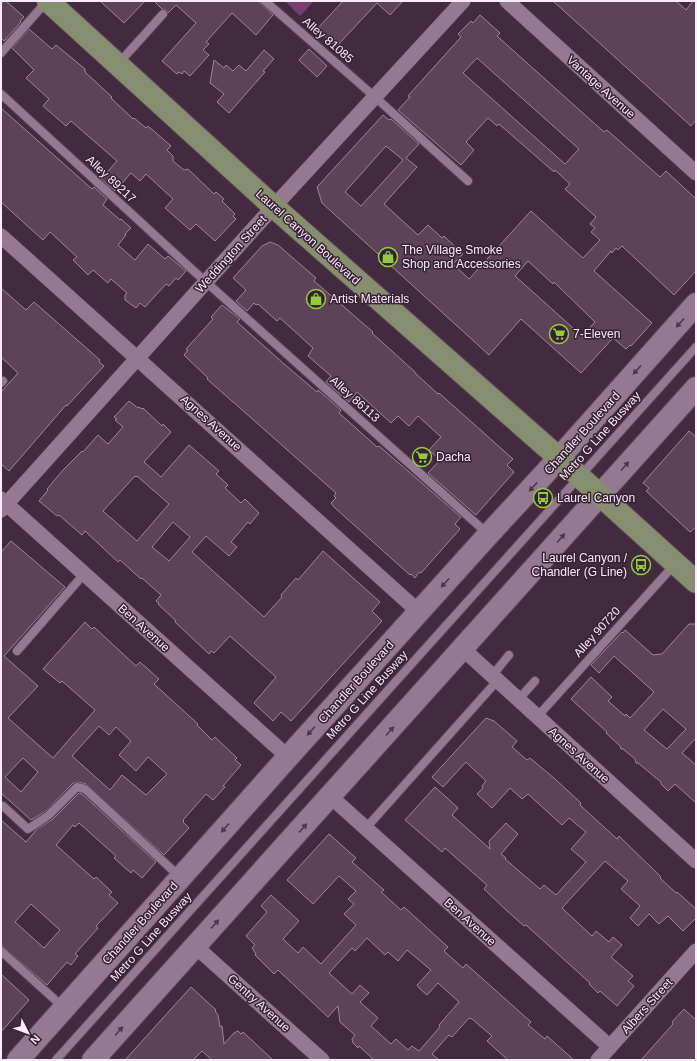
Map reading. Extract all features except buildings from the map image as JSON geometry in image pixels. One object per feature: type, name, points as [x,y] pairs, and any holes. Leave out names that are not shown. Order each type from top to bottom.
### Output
[{"type":"main road","name":"Laurel Canyon Boulevard","points":[[47,1],[274,207],[560,458],[579,477],[696,582]]},
{"type":"street","name":"Weddington Street","points":[[3,504],[463,1]]},
{"type":"street","name":"Vantage Avenue","points":[[507,1],[696,173]]},
{"type":"street","name":"Agnes Avenue","points":[[1,236],[138,357],[419,612]]},
{"type":"street","name":"Chandler Boulevard","points":[[18,1060],[288,757],[489,534],[560,458],[696,304]]},
{"type":"street","points":[[93,1060],[331,797],[696,388]]},
{"type":"street","name":"Ben Avenue","points":[[3,504],[84,574],[288,757]]},
{"type":"street","name":"Agnes Avenue","points":[[463,649],[696,861]]},
{"type":"street","name":"Ben Avenue","points":[[331,797],[610,1047]]},
{"type":"street","name":"Gentry Avenue","points":[[196,946],[322,1060]]},
{"type":"street","name":"Albers Street","points":[[598,1060],[696,951]]},
{"type":"lane","points":[[1,53],[47,1]]},
{"type":"lane","name":"Alley 81085","points":[[265,1],[468,181]]},
{"type":"lane","points":[[117,64],[163,14]]},
{"type":"lane","name":"Alley 89217","points":[[1,94],[206,282]]},
{"type":"lane","name":"Alley 86113","points":[[206,282],[489,534]]},
{"type":"lane","name":"Metro G Line Busway","points":[[56,1060],[696,347]]},
{"type":"lane","name":"Alley 90720","points":[[537,717],[676,564]]},
{"type":"lane","points":[[17,651],[84,574]]},
{"type":"lane","points":[[366,828],[494,678],[509,655]]},
{"type":"lane","points":[[518,700],[535,681]]},
{"type":"lane","points":[[3,806],[28,829],[49,815],[77,787],[85,789],[181,877]]},
{"type":"lane","points":[[1,951],[64,1008]]},
{"type":"shaded area","points":[[285,1],[314,1],[300,16]]},
{"type":"place","name":"The Village Smoke Shop and Accessories","points":[[388,257]]},
{"type":"place","name":"Artist Materials","points":[[316,299]]},
{"type":"place","name":"7-Eleven","points":[[559,334]]},
{"type":"place","name":"Dacha","points":[[422,457]]},
{"type":"place","name":"Laurel Canyon","points":[[543,498]]},
{"type":"place","name":"Laurel Canyon / Chandler (G Line)","points":[[641,565]]}]
